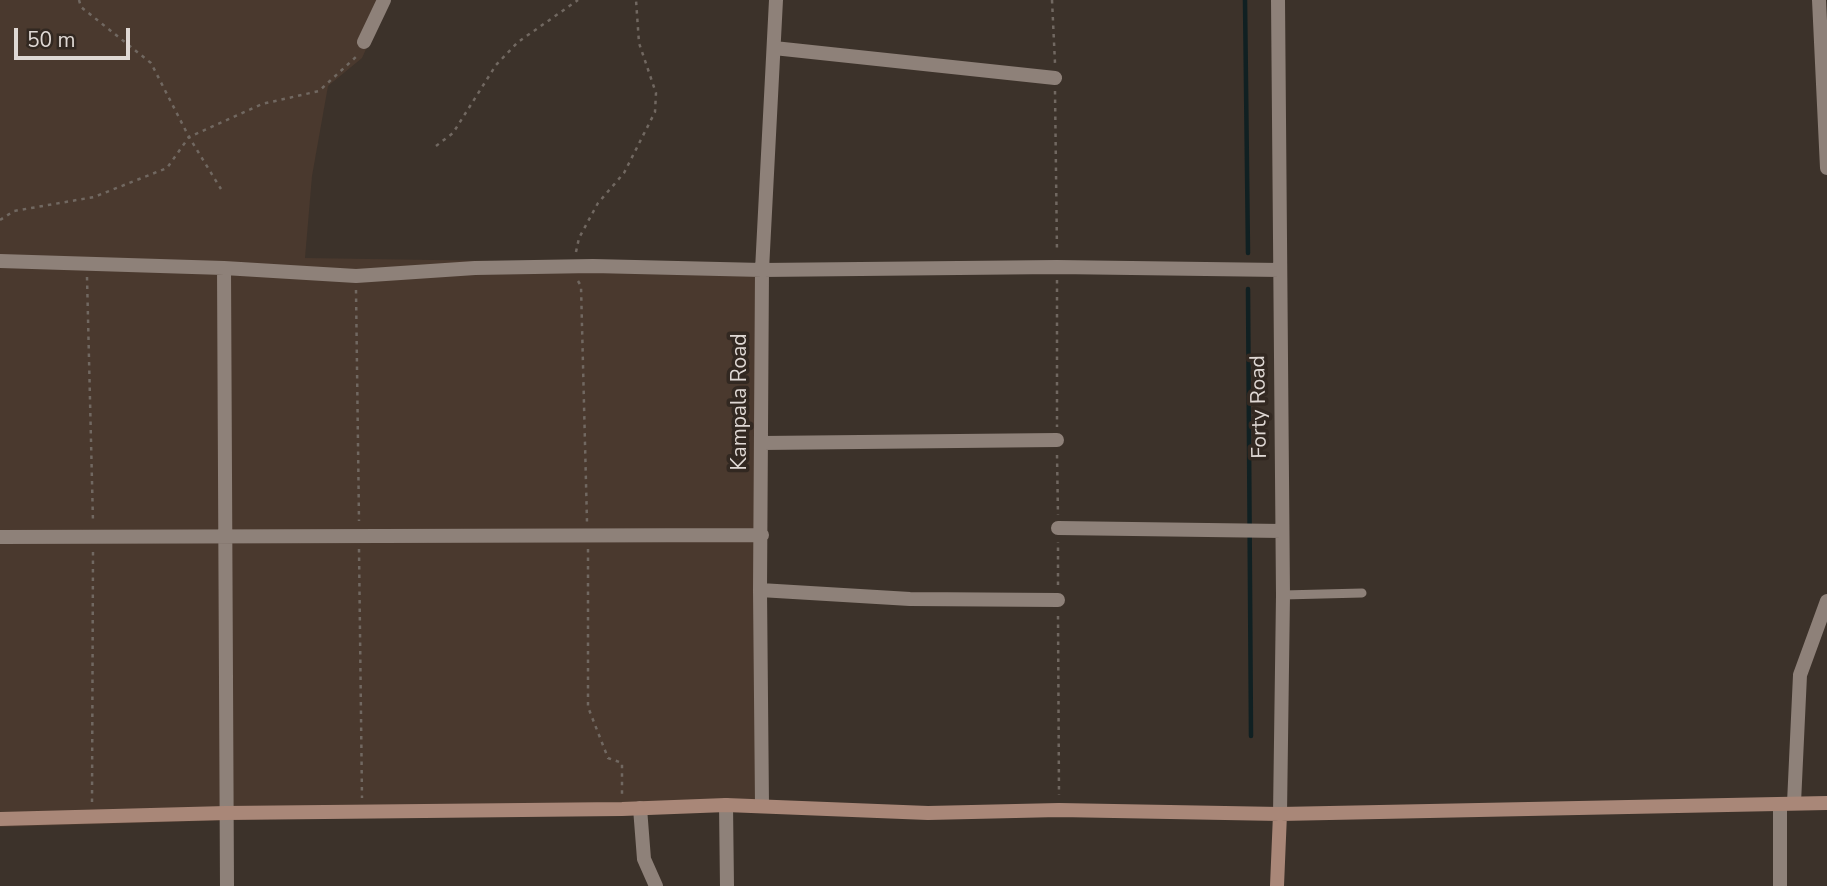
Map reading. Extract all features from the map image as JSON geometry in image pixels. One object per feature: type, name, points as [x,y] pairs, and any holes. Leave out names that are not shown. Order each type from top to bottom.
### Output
[{"type":"street","points":[[364,42],[384,0]]},
{"type":"street","name":"Kampala Road","points":[[762,805],[762,270],[776,0]]},
{"type":"street","name":"Forty Road","points":[[1278,0],[1283,595],[1280,814]]},
{"type":"street","points":[[1819,0],[1827,168]]},
{"type":"street","points":[[774,48],[1055,78]]},
{"type":"street","points":[[0,261],[224,268],[356,276],[475,268],[571,267],[762,270],[1057,267],[1280,270]]},
{"type":"street","points":[[224,268],[227,886]]},
{"type":"street","points":[[762,443],[1057,440]]},
{"type":"street","points":[[1058,528],[1282,530]]},
{"type":"street","points":[[0,537],[762,535]]},
{"type":"street","points":[[760,590],[910,599],[1058,600]]},
{"type":"street","points":[[1780,886],[1800,675],[1827,601]]},
{"type":"street","points":[[0,819],[726,805],[928,813],[1059,810],[1280,814],[1827,803]]},
{"type":"street","points":[[726,805],[727,886]]},
{"type":"street","points":[[640,808],[644,859],[656,886]]},
{"type":"street","points":[[1278,886],[1280,814]]},
{"type":"lane","points":[[1283,595],[1362,593]]},
{"type":"path","points":[[79,0],[81,7],[151,64],[189,137],[221,189]]},
{"type":"path","points":[[436,146],[453,134],[496,65],[518,42],[578,0]]},
{"type":"path","points":[[622,809],[622,763],[608,758],[588,707],[581,286],[571,267],[579,238],[598,203],[624,173],[654,112],[656,93],[639,43],[636,0]]},
{"type":"path","points":[[1052,0],[1057,267],[1059,810]]},
{"type":"path","points":[[0,220],[14,211],[94,197],[167,168],[189,137],[261,104],[319,91],[358,55],[364,42]]},
{"type":"shaded area","points":[[0,0],[388,0],[362,58],[328,86],[312,176],[305,258],[758,265],[755,805],[0,827]]},
{"type":"waterway","points":[[1245,0],[1248,253]]},
{"type":"waterway","points":[[1248,289],[1251,736]]}]
